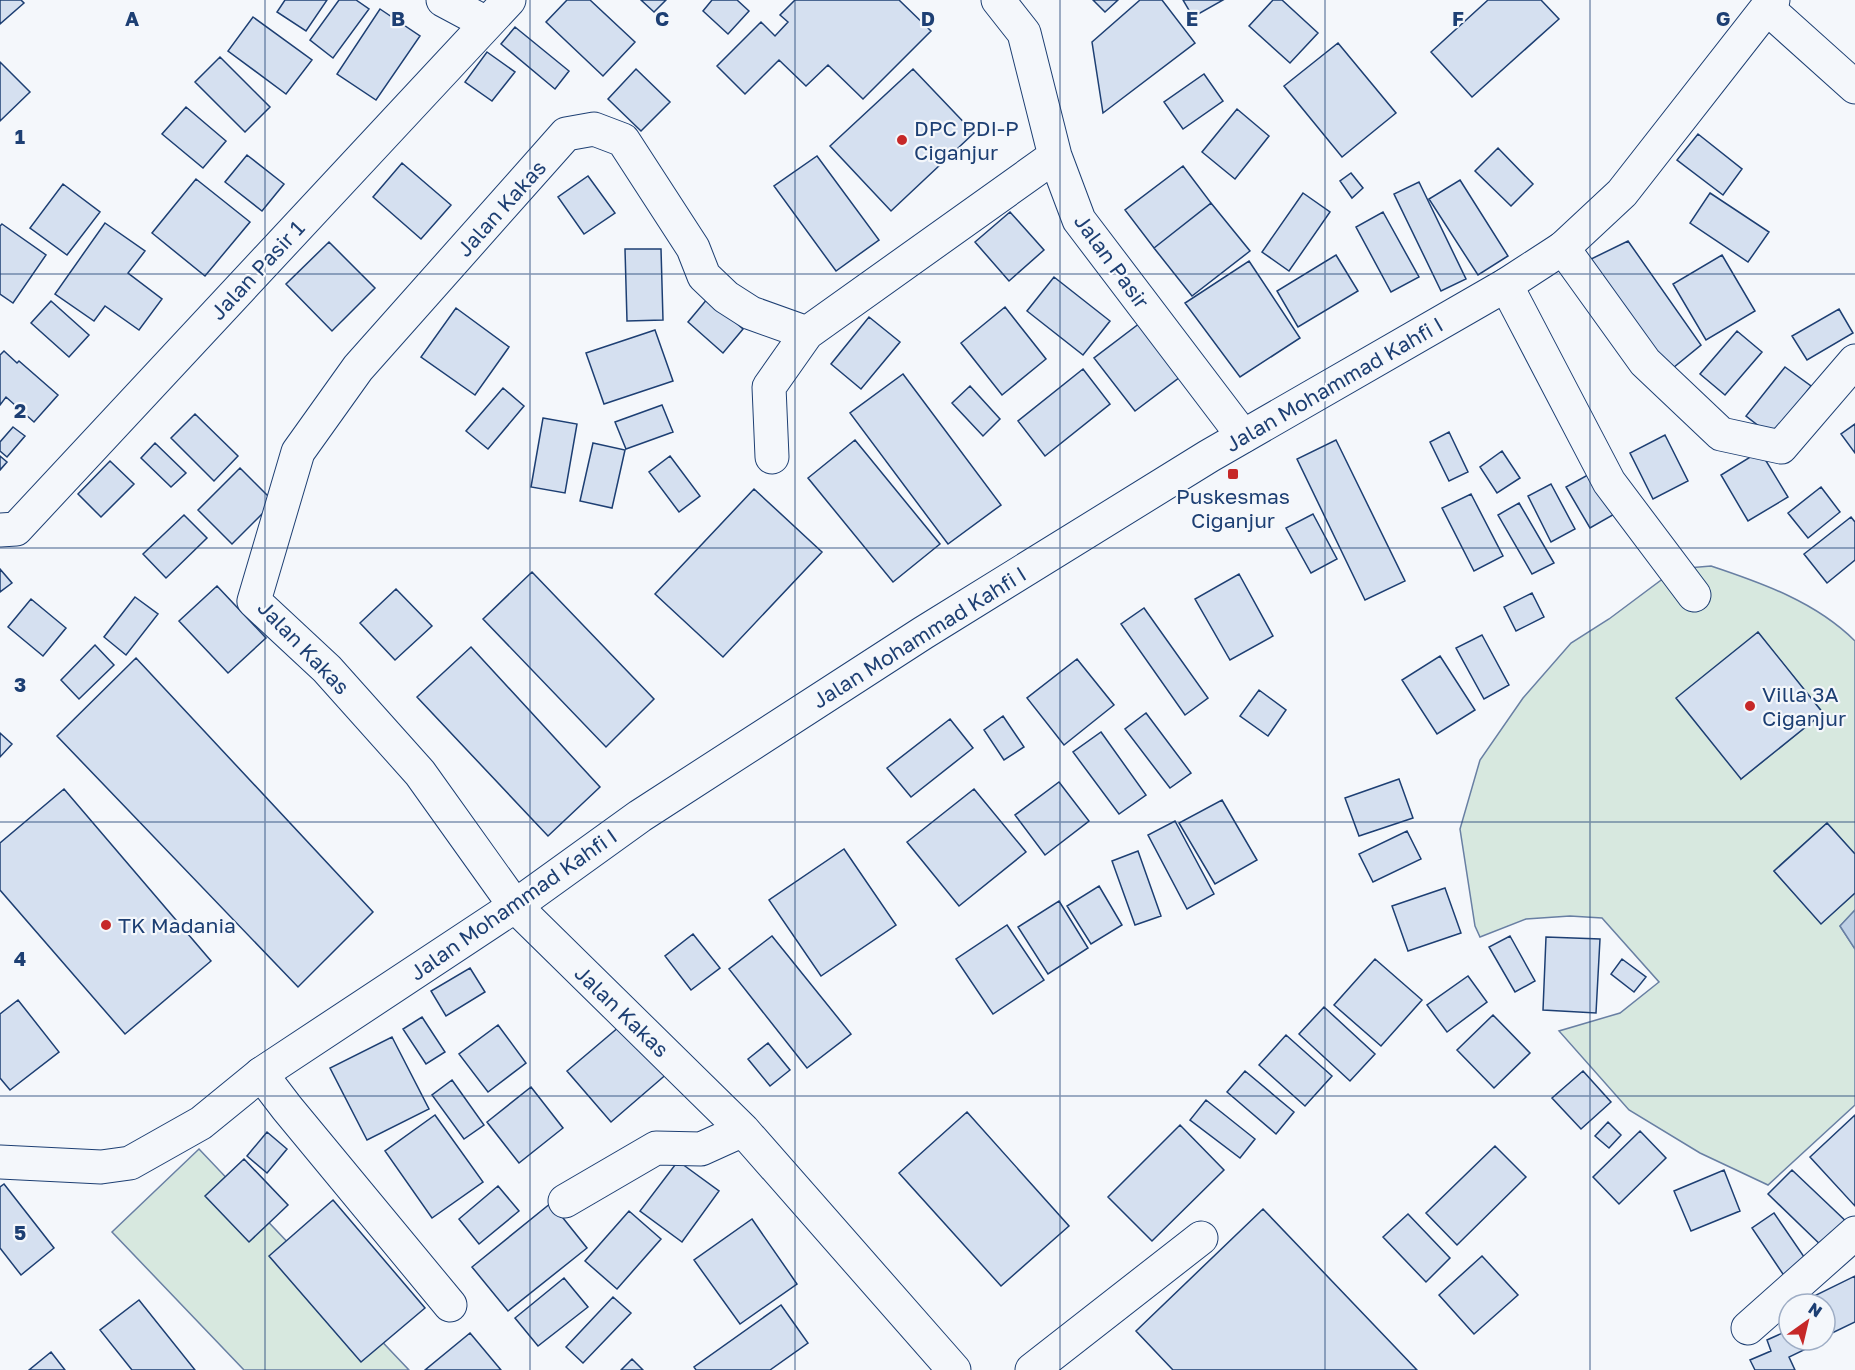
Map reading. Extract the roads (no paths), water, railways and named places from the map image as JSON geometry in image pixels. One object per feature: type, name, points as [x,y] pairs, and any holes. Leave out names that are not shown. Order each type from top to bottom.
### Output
[{"type":"street","points":[[444,0],[486,23]]},
{"type":"street","name":"Jalan Pasir 1","points":[[0,530],[16,529],[509,0]]},
{"type":"street","name":"Jalan Pasir","points":[[998,0],[1024,33],[1055,156],[1079,220],[1243,436]]},
{"type":"street","points":[[1770,4],[1855,87]]},
{"type":"street","name":"Jalan Mohammad Kahfi I","points":[[0,1162],[83,1167],[130,1163],[201,1123],[261,1074],[515,906],[640,816],[923,633],[1243,436],[1506,285],[1563,248],[1622,193],[1770,4]]},
{"type":"street","name":"Jalan Kakas","points":[[807,333],[751,313],[726,297],[704,276],[693,248],[623,140],[594,129],[566,134],[358,368],[298,452],[254,601],[327,669],[420,773],[515,906],[743,1130],[954,1370]]},
{"type":"street","points":[[772,457],[770,387],[807,333],[1055,156]]},
{"type":"street","points":[[1563,248],[1645,362],[1721,434],[1781,447],[1855,361]]},
{"type":"street","points":[[1506,285],[1609,483],[1694,595]]},
{"type":"street","points":[[261,1074],[450,1305]]},
{"type":"street","points":[[565,1201],[656,1148],[700,1149],[743,1130]]},
{"type":"street","points":[[1749,1328],[1855,1233]]},
{"type":"street","points":[[1032,1370],[1201,1238]]},
{"type":"water","points":[[1855,910],[1855,949],[1840,926]]},
{"type":"place","name":"DPC PDI-P Ciganjur","points":[[902,140]]},
{"type":"place","name":"Puskesmas Ciganjur","points":[[1233,474]]},
{"type":"place","name":"Villa 3A Ciganjur","points":[[1750,706]]},
{"type":"place","name":"TK Madania","points":[[106,925]]}]
